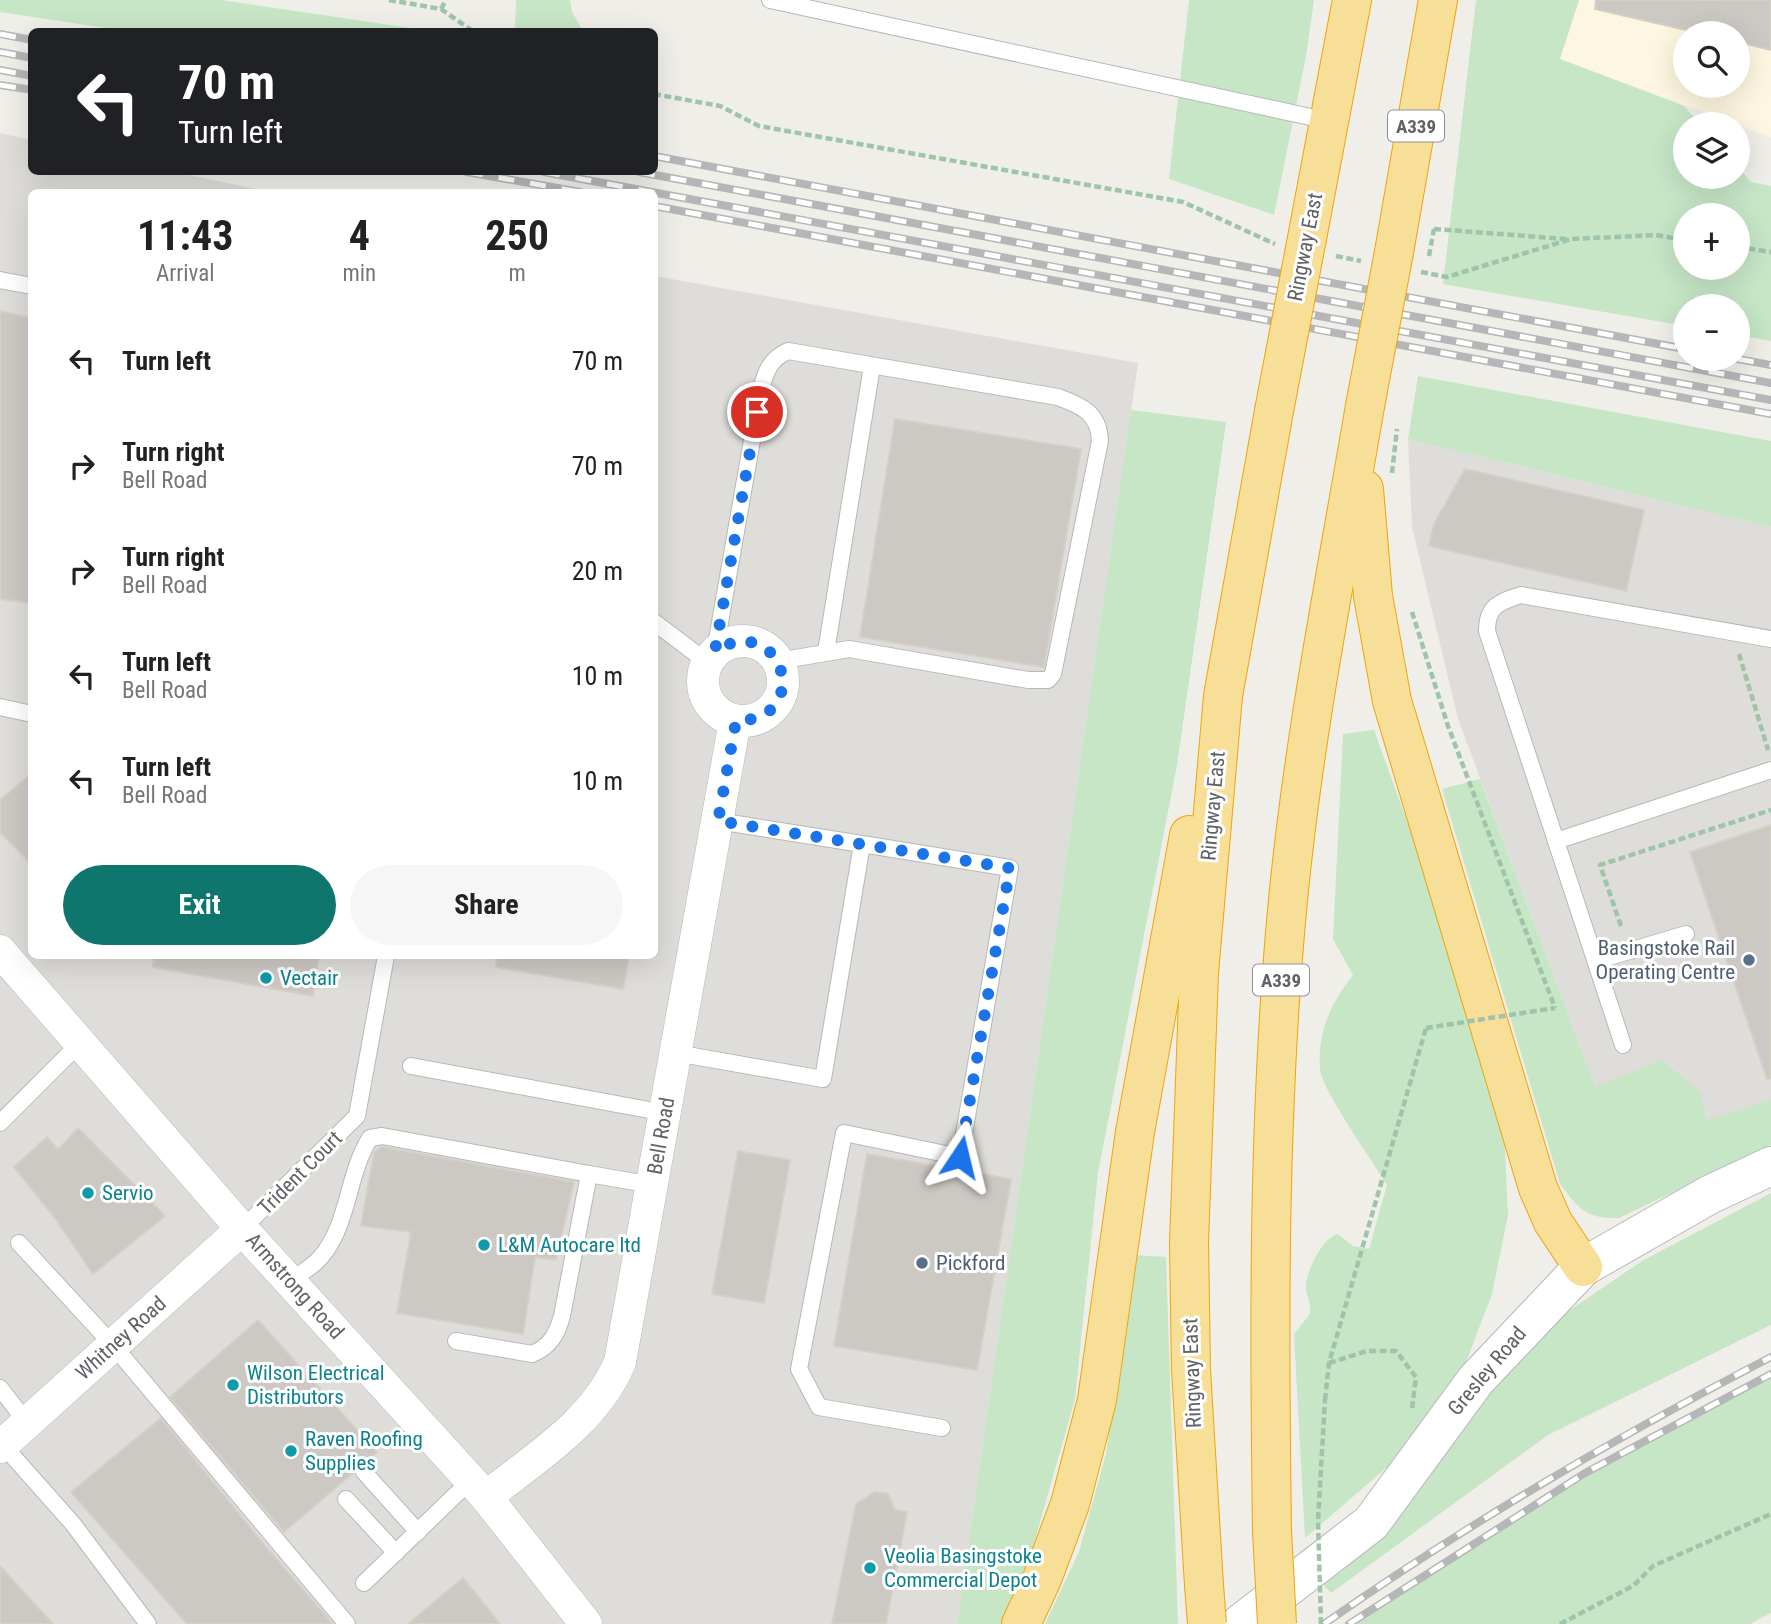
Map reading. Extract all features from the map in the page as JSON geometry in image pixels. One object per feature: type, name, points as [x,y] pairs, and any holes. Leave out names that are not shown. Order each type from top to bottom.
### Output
[{"type":"highway","name":"A339","points":[[1277,1624],[1272,1531],[1271,1163],[1280,991],[1299,803],[1324,631],[1375,419],[1394,252],[1438,0]]},
{"type":"highway","name":"Ringway East","points":[[1207,1624],[1191,1370],[1190,1179],[1199,973],[1223,696],[1274,411],[1291,239],[1329,121],[1351,2]]},
{"type":"highway","points":[[1375,419],[1373,596],[1392,701],[1538,1188],[1553,1222],[1583,1267]]},
{"type":"highway","points":[[1021,1624],[1057,1542],[1089,1437],[1103,1371],[1135,1132],[1164,966],[1184,857],[1223,696]]},
{"type":"street","points":[[743,640],[763,646],[778,661],[783,674],[781,695],[774,707],[762,717],[736,721],[722,716],[710,704],[702,684],[711,657],[727,644],[743,640]]},
{"type":"street","name":"Bell Road","points":[[479,1488],[576,1425],[611,1382],[620,1363],[736,721]]},
{"type":"street","name":"Armstrong Road","points":[[0,951],[242,1229],[479,1488],[586,1624]]},
{"type":"street","name":"Gresley Road","points":[[1240,1624],[1371,1523],[1475,1380],[1583,1267],[1709,1195],[1771,1166]]},
{"type":"street","name":"Whitney Road","points":[[1,1446],[242,1229]]},
{"type":"lane","points":[[770,0],[794,3],[1329,121]]},
{"type":"lane","points":[[0,281],[28,285]]},
{"type":"lane","points":[[658,624],[711,657],[761,389],[767,367],[777,356],[788,351],[1058,397],[1082,407],[1094,416],[1100,428],[1100,441],[1053,674],[1048,680],[1028,680],[849,649],[778,661]]},
{"type":"lane","points":[[826,652],[872,366]]},
{"type":"lane","points":[[1623,1045],[1487,631],[1487,617],[1497,603],[1521,595],[1771,639]]},
{"type":"lane","points":[[0,708],[28,713]]},
{"type":"lane","points":[[1556,841],[1771,770]]},
{"type":"lane","points":[[718,821],[1010,868],[960,1157],[844,1133],[799,1369],[819,1407],[942,1428]]},
{"type":"lane","points":[[676,1053],[823,1079],[862,844]]},
{"type":"lane","points":[[1596,961],[1686,934]]},
{"type":"lane","name":"Trident Court","points":[[242,1229],[357,1116],[385,959]]},
{"type":"lane","points":[[0,1123],[80,1043]]},
{"type":"lane","points":[[411,1066],[665,1113]]},
{"type":"lane","points":[[290,1281],[326,1250],[335,1233],[362,1152],[370,1138],[382,1136],[652,1185]]},
{"type":"lane","points":[[456,1341],[532,1354],[551,1342],[562,1316],[589,1174]]},
{"type":"lane","points":[[19,1243],[112,1344],[347,1624]]},
{"type":"lane","points":[[0,1388],[27,1423]]},
{"type":"lane","points":[[1,1446],[73,1524],[148,1624]]},
{"type":"lane","points":[[364,1472],[418,1532]]},
{"type":"lane","points":[[365,1583],[418,1532],[479,1488]]},
{"type":"lane","points":[[346,1499],[396,1552]]},
{"type":"path","points":[[388,0],[441,9],[468,28]]},
{"type":"path","points":[[441,9],[446,0]]},
{"type":"path","points":[[658,95],[720,106],[759,126],[1183,202],[1291,239]]},
{"type":"path","points":[[1434,229],[1571,239],[1656,235],[1673,238]]},
{"type":"path","points":[[1447,277],[1571,239]]},
{"type":"path","points":[[1750,249],[1771,252]]},
{"type":"path","points":[[1375,419],[1391,478]]},
{"type":"path","points":[[1321,1624],[1318,1520],[1329,1363],[1426,1028],[1555,1008],[1448,726],[1409,604]]},
{"type":"path","points":[[1732,633],[1771,761]]},
{"type":"path","points":[[1621,926],[1600,864],[1771,810]]},
{"type":"path","points":[[1329,1363],[1367,1351],[1396,1351],[1416,1377],[1411,1415]]},
{"type":"path","points":[[1560,1624],[1633,1586],[1653,1566],[1771,1514]]},
{"type":"path","points":[[1314,1542],[1324,1534]]},
{"type":"shaded area","points":[[1570,0],[1771,0],[1771,137],[1750,129],[1750,112],[1703,112],[1560,59]]},
{"type":"shaded area","points":[[0,133],[28,139],[28,175],[188,175],[256,189],[28,189],[28,959],[658,959],[658,277],[1138,363],[957,1624],[0,1624]]},
{"type":"shaded area","points":[[1408,439],[1771,527],[1771,1100],[1618,1149],[1458,719],[1412,527]]},
{"type":"green space","points":[[0,0],[221,0],[410,28],[106,28],[0,12]]},
{"type":"green space","points":[[516,0],[570,0],[572,12],[581,28],[515,28]]},
{"type":"green space","points":[[1189,0],[1314,0],[1306,56],[1274,215],[1169,179]]},
{"type":"green space","points":[[1476,0],[1579,0],[1560,59],[1684,106],[1689,112],[1673,112],[1673,189],[1750,189],[1750,181],[1771,186],[1771,341],[1750,337],[1750,294],[1673,294],[1673,324],[1443,284]]},
{"type":"green space","points":[[1418,376],[1771,441],[1771,527],[1408,439]]},
{"type":"green space","points":[[1131,410],[1226,422],[1177,765],[1098,1173],[1075,1399],[1027,1568],[1001,1624],[957,1624]]},
{"type":"green space","points":[[1374,730],[1450,940],[1504,1129],[1508,1215],[1492,1294],[1464,1367],[1407,1450],[1305,1538],[1294,1334],[1310,1314],[1306,1285],[1317,1255],[1332,1236],[1338,1234],[1353,1246],[1369,1249],[1387,1185],[1338,1109],[1320,1069],[1323,1030],[1338,996],[1353,975],[1333,939],[1343,734]]},
{"type":"green space","points":[[1480,779],[1595,1087],[1662,1060],[1700,1092],[1706,1120],[1771,1100],[1771,1145],[1619,1218],[1599,1217],[1584,1211],[1567,1193],[1560,1184],[1442,789]]},
{"type":"green space","points":[[1771,1193],[1771,1325],[1548,1435],[1331,1593],[1314,1574],[1551,1323],[1642,1261]]},
{"type":"green space","points":[[1134,1255],[1166,1257],[1178,1624],[1045,1624],[1079,1552],[1106,1454]]},
{"type":"green space","points":[[1771,1379],[1771,1613],[1750,1624],[1349,1624],[1585,1473]]},
{"type":"building","points":[[1596,0],[1771,0],[1771,50],[1750,45],[1750,21],[1673,21],[1673,27],[1595,9]]},
{"type":"building","points":[[0,311],[28,317],[28,602],[0,599]]},
{"type":"building","points":[[895,419],[1081,449],[1044,667],[860,637]]},
{"type":"building","points":[[1465,469],[1644,510],[1626,591],[1429,546],[1434,524]]},
{"type":"building","points":[[28,776],[28,861],[0,832],[0,800]]},
{"type":"building","name":"Basingstoke Rail Operating Centre","points":[[1771,825],[1771,1078],[1767,1079],[1690,852]]},
{"type":"building","name":"Vectair","points":[[154,959],[319,959],[313,996],[153,967]]},
{"type":"building","points":[[497,959],[628,959],[623,989],[496,967]]},
{"type":"building","name":"Servio","points":[[78,1128],[165,1216],[93,1274],[55,1218],[14,1167],[47,1137],[58,1150]]},
{"type":"building","name":"L&M Autocare ltd","points":[[382,1147],[574,1182],[556,1260],[535,1257],[523,1334],[397,1313],[411,1232],[361,1226],[374,1152]]},
{"type":"building","points":[[738,1151],[790,1160],[764,1303],[712,1294]]},
{"type":"building","name":"Pickford","points":[[867,1154],[1011,1179],[977,1370],[834,1346]]},
{"type":"building","name":"Raven Roofing Supplies","points":[[258,1320],[377,1452],[366,1462],[358,1464],[354,1472],[284,1532],[170,1397]]},
{"type":"building","points":[[161,1418],[333,1624],[187,1624],[71,1492]]},
{"type":"building","name":"Veolia Basingstoke Commercial Depot","points":[[875,1492],[888,1494],[895,1510],[907,1512],[886,1624],[832,1624],[856,1504]]},
{"type":"building","points":[[0,1566],[53,1624],[0,1624]]},
{"type":"building","points":[[463,1578],[500,1624],[408,1624]]},
{"type":"railway","points":[[0,34],[28,39]]},
{"type":"railway","points":[[0,52],[28,57]]},
{"type":"railway","points":[[0,70],[28,75]]},
{"type":"railway","points":[[0,85],[28,89]]},
{"type":"railway","points":[[658,157],[1673,347]]},
{"type":"railway","points":[[484,175],[563,189]]},
{"type":"railway","points":[[560,175],[635,189]]},
{"type":"railway","points":[[655,175],[1771,383]]},
{"type":"railway","points":[[658,193],[1771,400]]},
{"type":"railway","points":[[658,207],[1771,414]]},
{"type":"railway","points":[[1750,361],[1771,365]]},
{"type":"railway","points":[[1324,1624],[1432,1551],[1543,1483],[1656,1418],[1771,1357]]},
{"type":"railway","points":[[1349,1624],[1585,1473],[1771,1374]]},
{"type":"place","name":"Basingstoke Rail Operating Centre","points":[[1749,960]]},
{"type":"place","name":"Vectair","points":[[266,978]]},
{"type":"place","name":"Servio","points":[[88,1193]]},
{"type":"place","name":"L&M Autocare ltd","points":[[484,1245]]},
{"type":"place","name":"Pickford","points":[[922,1263]]},
{"type":"place","name":"Wilson Electrical Distributors","points":[[233,1385]]},
{"type":"place","name":"Raven Roofing Supplies","points":[[291,1451]]},
{"type":"place","name":"Veolia Basingstoke Commercial Depot","points":[[870,1568]]},
{"type":"route","points":[[757,412],[715,651],[727,644],[743,640],[763,646],[774,655],[783,674],[781,695],[774,707],[762,717],[736,721],[718,821],[1010,868],[960,1157]]}]
